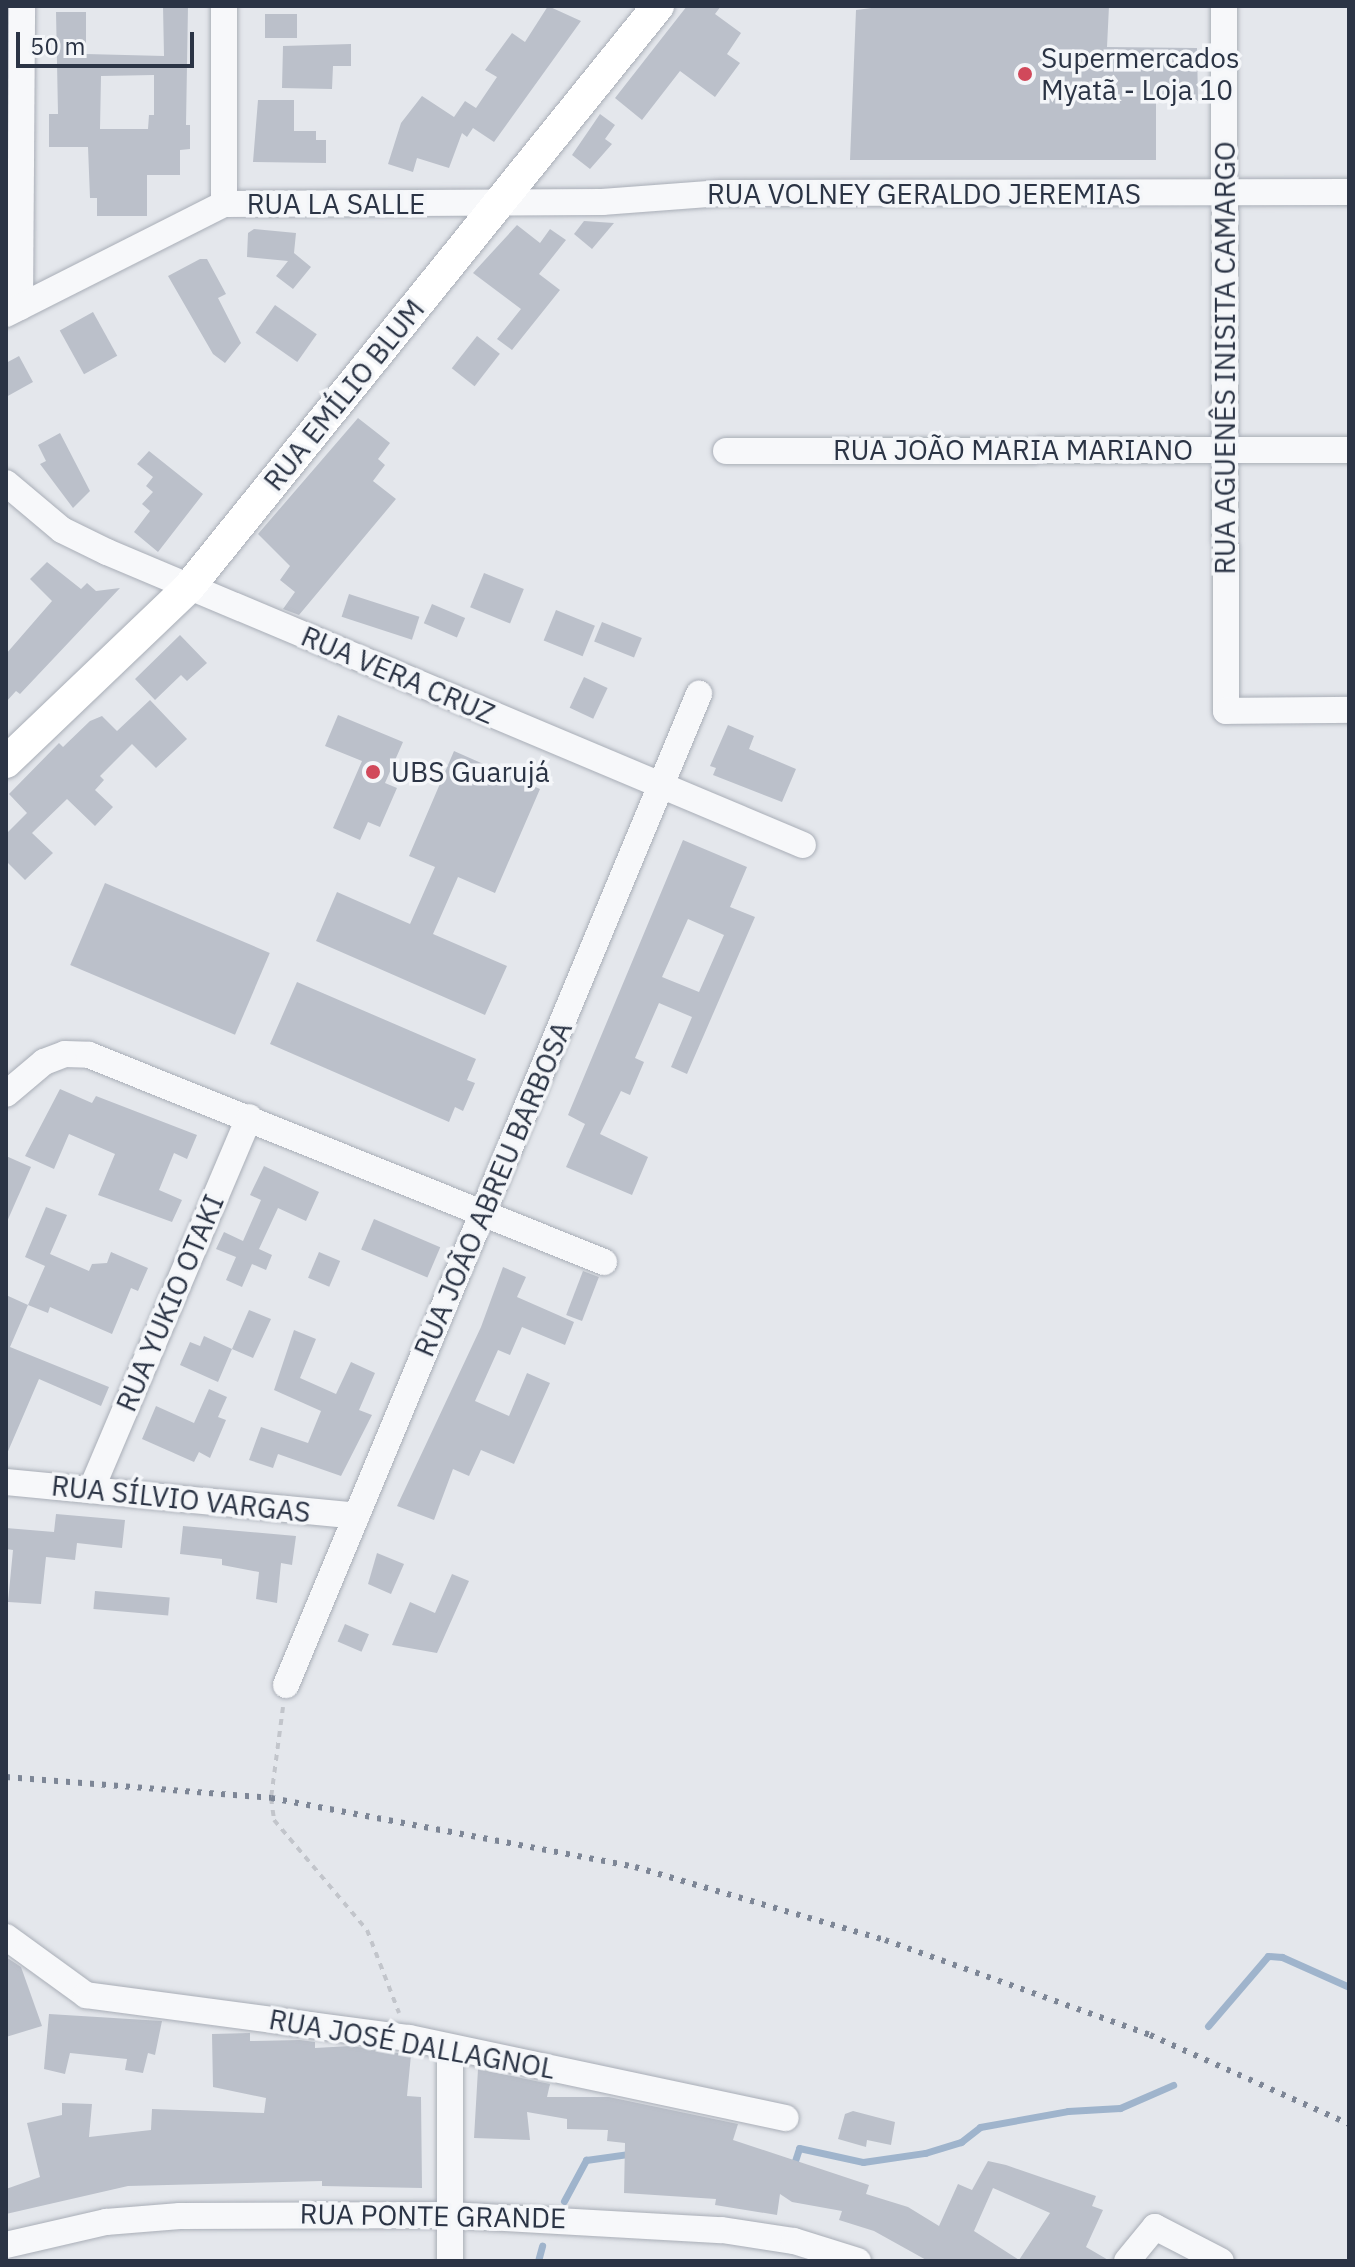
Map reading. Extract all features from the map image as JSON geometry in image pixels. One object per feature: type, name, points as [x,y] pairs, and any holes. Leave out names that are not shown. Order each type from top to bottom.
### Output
[{"type":"main road","name":"RUA EMÍLIO BLUM","points":[[6,762],[189,587],[658,6]]},
{"type":"street","points":[[13,310],[22,6]]},
{"type":"street","points":[[224,6],[224,204]]},
{"type":"street","name":"RUA AGUENÊS INISITA CAMARGO","points":[[1224,6],[1226,711],[1349,710]]},
{"type":"street","name":"RUA VOLNEY GERALDO JEREMIAS","points":[[500,203],[722,193],[1349,192]]},
{"type":"street","name":"RUA LA SALLE","points":[[13,310],[224,204],[500,203]]},
{"type":"street","name":"RUA JOÃO MARIA MARIANO","points":[[726,451],[1349,450]]},
{"type":"street","name":"RUA VERA CRUZ","points":[[6,483],[62,530],[189,587],[803,845]]},
{"type":"street","name":"RUA JOÃO ABREU BARBOSA","points":[[286,1685],[699,694]]},
{"type":"street","points":[[6,1094],[44,1062],[65,1054],[89,1055],[604,1262]]},
{"type":"street","name":"RUA YUKIO OTAKI","points":[[91,1490],[249,1117]]},
{"type":"street","name":"RUA SÍLVIO VARGAS","points":[[6,1482],[356,1516]]},
{"type":"street","name":"RUA JOSÉ DALLAGNOL","points":[[6,1937],[86,1995],[409,2038],[786,2118]]},
{"type":"street","points":[[450,2048],[450,2261]]},
{"type":"street","name":"RUA PONTE GRANDE","points":[[6,2245],[106,2222],[180,2216],[450,2215],[722,2230],[794,2241],[858,2261]]},
{"type":"street","points":[[1127,2261],[1155,2227],[1221,2261]]},
{"type":"path","points":[[286,1685],[271,1798],[274,1820],[367,1930],[409,2038]]},
{"type":"building","points":[[163,6],[188,6],[186,125],[190,125],[190,149],[180,150],[180,175],[147,175],[147,216],[97,216],[97,198],[90,198],[88,147],[49,147],[49,114],[58,114],[56,12],[86,12],[86,54],[164,56]],"holes":[[[154,75],[154,115],[149,115],[148,129],[100,129],[101,76]]]},
{"type":"building","points":[[548,6],[581,21],[494,142],[473,128],[467,137],[462,133],[449,168],[417,158],[413,172],[388,164],[401,123],[422,96],[454,117],[465,101],[476,108],[497,77],[485,70],[512,33],[525,42]]},
{"type":"building","points":[[687,6],[721,6],[715,14],[741,33],[727,54],[740,63],[715,97],[680,71],[642,120],[615,98]]},
{"type":"building","name":"Supermercados Myatã - Loja 10","points":[[887,6],[1109,6],[1107,47],[1197,48],[1198,101],[1156,99],[1156,160],[850,160],[856,10]]},
{"type":"building","points":[[265,14],[297,14],[297,38],[265,38]]},
{"type":"building","points":[[351,44],[351,66],[333,66],[332,89],[282,88],[283,46]]},
{"type":"building","points":[[258,100],[294,100],[294,131],[316,131],[316,140],[326,140],[326,163],[253,162]]},
{"type":"building","points":[[600,114],[615,125],[605,139],[612,144],[590,169],[572,155]]},
{"type":"building","points":[[584,221],[614,223],[592,249],[574,234]]},
{"type":"building","points":[[517,225],[540,243],[550,229],[566,240],[539,274],[560,290],[512,350],[497,339],[521,309],[473,273]]},
{"type":"building","points":[[254,229],[296,233],[294,253],[311,267],[293,289],[276,276],[288,261],[247,257],[248,233]]},
{"type":"building","points":[[200,259],[207,259],[226,294],[218,298],[241,343],[225,363],[213,354],[168,276]]},
{"type":"building","points":[[275,305],[317,334],[297,362],[255,333]]},
{"type":"building","points":[[93,312],[117,356],[84,374],[60,330]]},
{"type":"building","points":[[477,336],[500,354],[475,386],[452,368]]},
{"type":"building","points":[[19,356],[33,382],[6,397],[6,363]]},
{"type":"building","points":[[358,418],[390,443],[378,459],[385,465],[373,481],[396,499],[299,615],[283,609],[295,592],[280,580],[290,566],[258,534]]},
{"type":"building","points":[[60,433],[90,491],[73,508],[40,464],[46,461],[38,445]]},
{"type":"building","points":[[149,451],[203,494],[158,552],[134,532],[150,511],[142,504],[153,492],[146,486],[153,477],[137,464]]},
{"type":"building","points":[[47,562],[81,589],[87,583],[96,591],[120,588],[20,694],[16,691],[6,702],[6,654],[52,601],[30,579]]},
{"type":"building","points":[[484,573],[524,589],[510,623],[470,607]]},
{"type":"building","points":[[349,594],[419,617],[412,640],[342,617]]},
{"type":"building","points":[[432,604],[465,618],[457,637],[424,623]]},
{"type":"building","points":[[556,610],[595,626],[583,656],[544,641]]},
{"type":"building","points":[[602,622],[642,638],[634,658],[594,641]]},
{"type":"building","points":[[180,635],[207,663],[187,681],[181,675],[155,700],[135,679]]},
{"type":"building","points":[[584,677],[608,688],[593,719],[570,708]]},
{"type":"building","points":[[150,700],[187,739],[156,768],[132,744],[100,776],[104,780],[95,790],[113,807],[95,826],[67,799],[32,833],[53,853],[25,880],[6,861],[6,834],[27,813],[9,794],[59,743],[63,747],[90,721],[102,716],[117,731]]},
{"type":"building","name":"UBS Guarujá","points":[[338,715],[403,742],[385,783],[397,788],[380,827],[368,822],[360,840],[333,828],[362,761],[325,746]]},
{"type":"building","points":[[728,725],[754,736],[749,749],[796,769],[782,802],[713,775],[716,768],[710,766]]},
{"type":"building","points":[[454,751],[540,789],[495,893],[458,877],[433,934],[507,966],[485,1015],[316,941],[337,892],[410,924],[435,867],[409,856]]},
{"type":"building","points":[[683,840],[747,867],[730,907],[755,917],[687,1074],[671,1067],[692,1017],[659,1003],[635,1058],[644,1062],[630,1095],[621,1091],[600,1134],[648,1157],[632,1195],[566,1167],[585,1124],[568,1115]],"holes":[[[688,919],[724,935],[699,992],[662,977]]]},
{"type":"building","points":[[105,883],[270,953],[235,1035],[70,965]]},
{"type":"building","points":[[297,982],[476,1059],[467,1080],[475,1083],[463,1111],[455,1107],[449,1122],[270,1044]]},
{"type":"building","points":[[60,1089],[92,1103],[96,1096],[197,1135],[187,1159],[174,1153],[159,1190],[182,1200],[172,1222],[98,1195],[115,1154],[69,1134],[54,1169],[25,1156]]},
{"type":"building","points":[[6,1156],[31,1167],[6,1224]]},
{"type":"building","points":[[264,1166],[319,1192],[306,1221],[278,1208],[259,1249],[272,1255],[266,1270],[252,1264],[242,1287],[226,1280],[236,1257],[216,1249],[224,1232],[243,1241],[261,1200],[250,1195]]},
{"type":"building","points":[[46,1207],[67,1215],[50,1254],[89,1271],[92,1264],[107,1263],[111,1252],[148,1268],[138,1291],[131,1288],[112,1334],[50,1307],[48,1313],[28,1305],[45,1266],[25,1257]]},
{"type":"building","points":[[374,1219],[440,1247],[427,1278],[361,1249]]},
{"type":"building","points":[[319,1252],[340,1261],[329,1287],[308,1278]]},
{"type":"building","points":[[503,1267],[526,1277],[517,1297],[574,1322],[565,1345],[522,1327],[510,1355],[498,1350],[475,1401],[509,1416],[527,1373],[550,1383],[514,1464],[481,1450],[469,1476],[453,1469],[434,1520],[397,1506],[481,1327]]},
{"type":"building","points":[[583,1271],[599,1277],[582,1321],[566,1315]]},
{"type":"building","points":[[6,1295],[28,1305],[10,1347],[109,1387],[101,1406],[39,1379],[6,1456]]},
{"type":"building","points":[[249,1310],[271,1319],[253,1358],[232,1349]]},
{"type":"building","points":[[294,1330],[316,1339],[300,1378],[336,1394],[351,1362],[375,1373],[359,1410],[372,1415],[341,1476],[278,1454],[273,1468],[249,1460],[261,1427],[308,1443],[321,1411],[274,1390]]},
{"type":"building","points":[[204,1336],[232,1349],[218,1382],[180,1365],[190,1342],[200,1346]]},
{"type":"building","points":[[209,1389],[227,1397],[218,1417],[226,1420],[210,1458],[199,1452],[194,1462],[142,1439],[156,1406],[194,1423]]},
{"type":"building","points":[[56,1514],[125,1520],[122,1548],[77,1543],[75,1560],[46,1557],[41,1604],[8,1602],[13,1550],[6,1549],[6,1528],[54,1532]]},
{"type":"building","points":[[183,1526],[296,1536],[292,1565],[281,1563],[277,1603],[256,1599],[259,1572],[222,1565],[222,1559],[180,1554]]},
{"type":"building","points":[[377,1553],[404,1564],[391,1594],[368,1584]]},
{"type":"building","points":[[452,1574],[469,1581],[437,1653],[392,1645],[410,1602],[435,1613]]},
{"type":"building","points":[[95,1591],[170,1598],[168,1615],[93,1609]]},
{"type":"building","points":[[345,1624],[369,1634],[362,1652],[338,1641]]},
{"type":"building","points":[[6,1957],[21,1967],[42,2026],[6,2037]]},
{"type":"building","points":[[49,2014],[162,2021],[155,2055],[148,2053],[143,2073],[125,2070],[127,2059],[70,2053],[65,2074],[44,2069]]},
{"type":"building","points":[[250,2033],[250,2041],[300,2040],[315,2042],[315,2048],[351,2046],[411,2055],[407,2096],[421,2097],[422,2188],[322,2186],[322,2181],[128,2186],[6,2214],[6,2189],[40,2177],[27,2123],[62,2115],[62,2103],[92,2104],[89,2137],[151,2130],[152,2109],[264,2113],[266,2098],[213,2087],[212,2034]]},
{"type":"building","points":[[478,2069],[550,2084],[547,2097],[609,2097],[738,2124],[733,2140],[869,2185],[866,2194],[908,2207],[939,2226],[958,2184],[972,2190],[988,2161],[1096,2196],[1092,2206],[1103,2210],[1086,2247],[1110,2261],[928,2261],[874,2231],[839,2220],[842,2211],[792,2202],[780,2194],[777,2215],[715,2205],[716,2199],[624,2193],[625,2143],[607,2141],[608,2130],[567,2129],[567,2119],[527,2112],[530,2140],[474,2138]],"holes":[[[993,2188],[1050,2213],[1019,2260],[974,2231]]]},
{"type":"building","points":[[853,2111],[895,2122],[891,2145],[867,2140],[866,2147],[838,2139],[845,2114]]},
{"type":"waterway","points":[[1208,2026],[1268,1956],[1282,1957],[1349,1987]]},
{"type":"waterway","points":[[793,2167],[799,2148],[863,2162],[925,2153],[961,2142],[980,2127],[1068,2111],[1120,2108],[1173,2085]]},
{"type":"waterway","points":[[564,2201],[586,2160],[635,2153]]},
{"type":"waterway","points":[[538,2261],[542,2246]]},
{"type":"railway","points":[[6,1777],[271,1798],[635,1867],[885,1940],[1150,2035],[1349,2124]]},
{"type":"place","name":"Supermercados Myatã - Loja 10","points":[[1025,74]]},
{"type":"place","name":"UBS Guarujá","points":[[373,772]]}]
